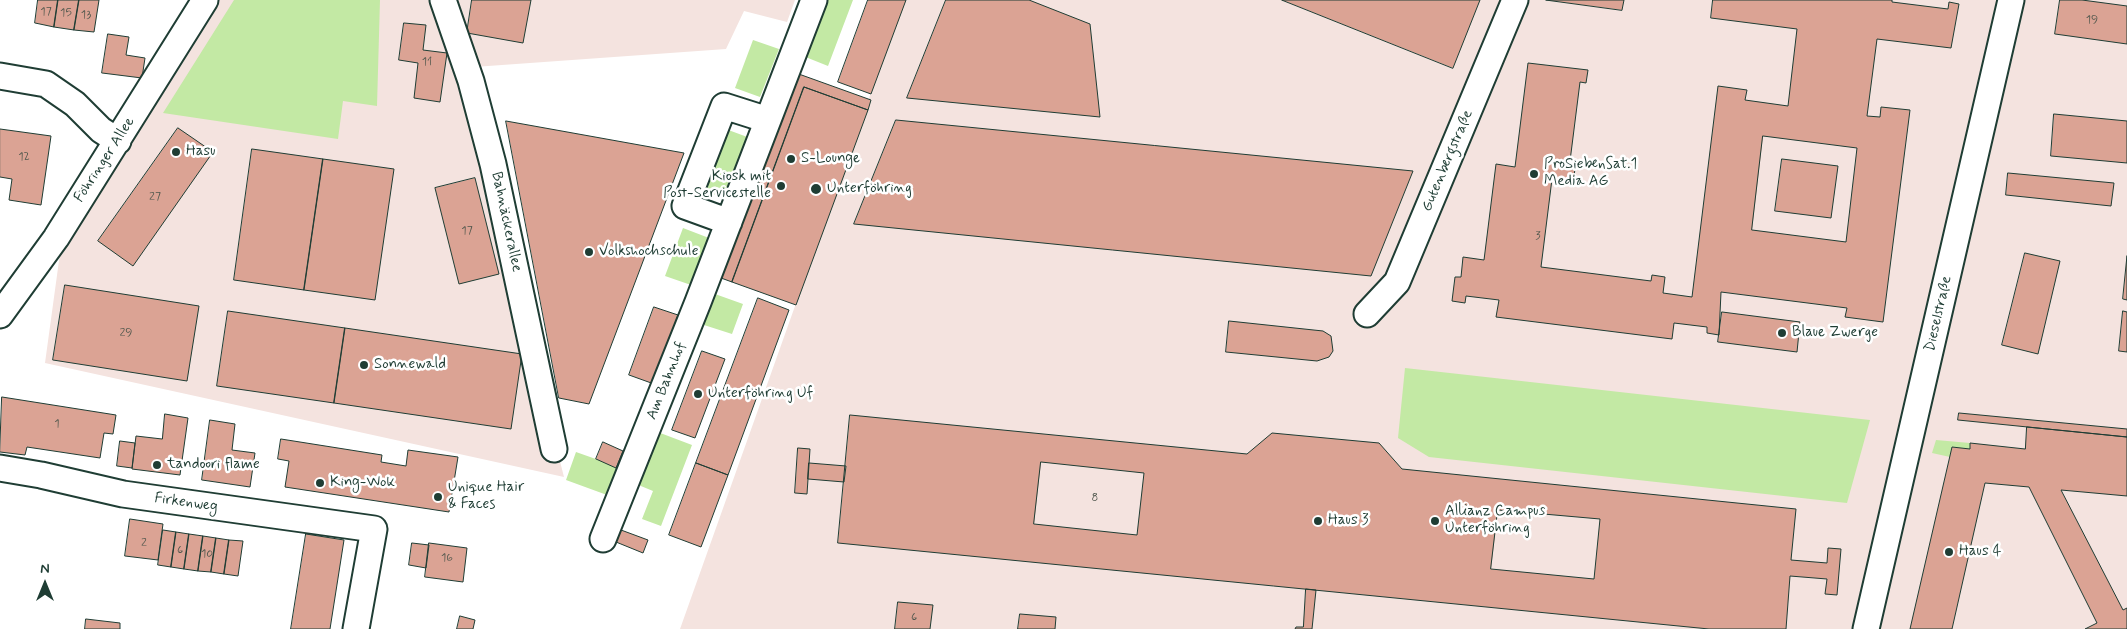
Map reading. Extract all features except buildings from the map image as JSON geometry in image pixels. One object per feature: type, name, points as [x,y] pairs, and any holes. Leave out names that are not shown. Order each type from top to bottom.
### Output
[{"type":"street","name":"Föhringer Allee","points":[[0,315],[56,238],[205,0]]},
{"type":"street","name":"Bahnäckerallee","points":[[443,0],[471,81],[494,164],[554,449]]},
{"type":"street","name":"Am Bahnhof","points":[[603,539],[628,481],[814,0]]},
{"type":"street","name":"Gutenbergstraße","points":[[1367,314],[1398,282],[1515,0]]},
{"type":"street","name":"Dieselstraße","points":[[1866,629],[2011,0]]},
{"type":"street","points":[[0,76],[46,84],[75,104],[101,130],[118,141]]},
{"type":"street","points":[[729,222],[685,206],[705,153],[724,106],[768,120]]},
{"type":"street","name":"Firkenweg","points":[[0,468],[41,475],[123,494],[374,529],[356,629]]},
{"type":"shaded area","points":[[212,0],[795,0],[787,22],[744,11],[726,49],[460,68],[564,477],[45,363],[61,246]]},
{"type":"shaded area","points":[[904,0],[2127,0],[2127,629],[680,629]]},
{"type":"green space","points":[[234,0],[380,0],[377,106],[343,101],[338,139],[163,113]]},
{"type":"green space","points":[[824,0],[853,0],[828,66],[803,56]]},
{"type":"green space","points":[[753,40],[779,49],[760,97],[735,88]]},
{"type":"green space","points":[[723,128],[750,138],[727,199],[701,190]]},
{"type":"green space","points":[[683,228],[709,238],[691,285],[665,276]]},
{"type":"green space","points":[[715,294],[743,304],[732,334],[704,325]]},
{"type":"green space","points":[[1405,368],[1870,420],[1847,503],[1429,457],[1398,438]]},
{"type":"green space","points":[[655,431],[692,445],[661,526],[642,519],[653,491],[636,484]]},
{"type":"green space","points":[[1936,440],[1970,443],[1970,449],[1952,447],[1950,457],[1932,453]]},
{"type":"green space","points":[[576,452],[624,469],[620,478],[614,476],[607,495],[566,480]]},
{"type":"place","name":"Hasu","points":[[176,152]]},
{"type":"place","name":"S-Lounge","points":[[791,159]]},
{"type":"place","name":"ProSiebenSat.1 Media AG","points":[[1534,174]]},
{"type":"place","name":"Kiosk mit Post-Servicestelle","points":[[781,186]]},
{"type":"place","name":"Unterföhring","points":[[816,189]]},
{"type":"place","name":"Volkshochschule","points":[[589,252]]},
{"type":"place","name":"Blaue Zwerge","points":[[1782,333]]},
{"type":"place","name":"Sonnewald","points":[[364,365]]},
{"type":"place","name":"Unterföhring Uf","points":[[698,394]]},
{"type":"place","name":"tandoori flame","points":[[157,465]]},
{"type":"place","name":"King-Wok","points":[[320,483]]},
{"type":"place","name":"Unique Hair & Faces","points":[[438,497]]},
{"type":"place","name":"Haus 3","points":[[1318,521]]},
{"type":"place","name":"Allianz Campus Unterföhring","points":[[1435,521]]},
{"type":"place","name":"Haus 4","points":[[1949,552]]}]
